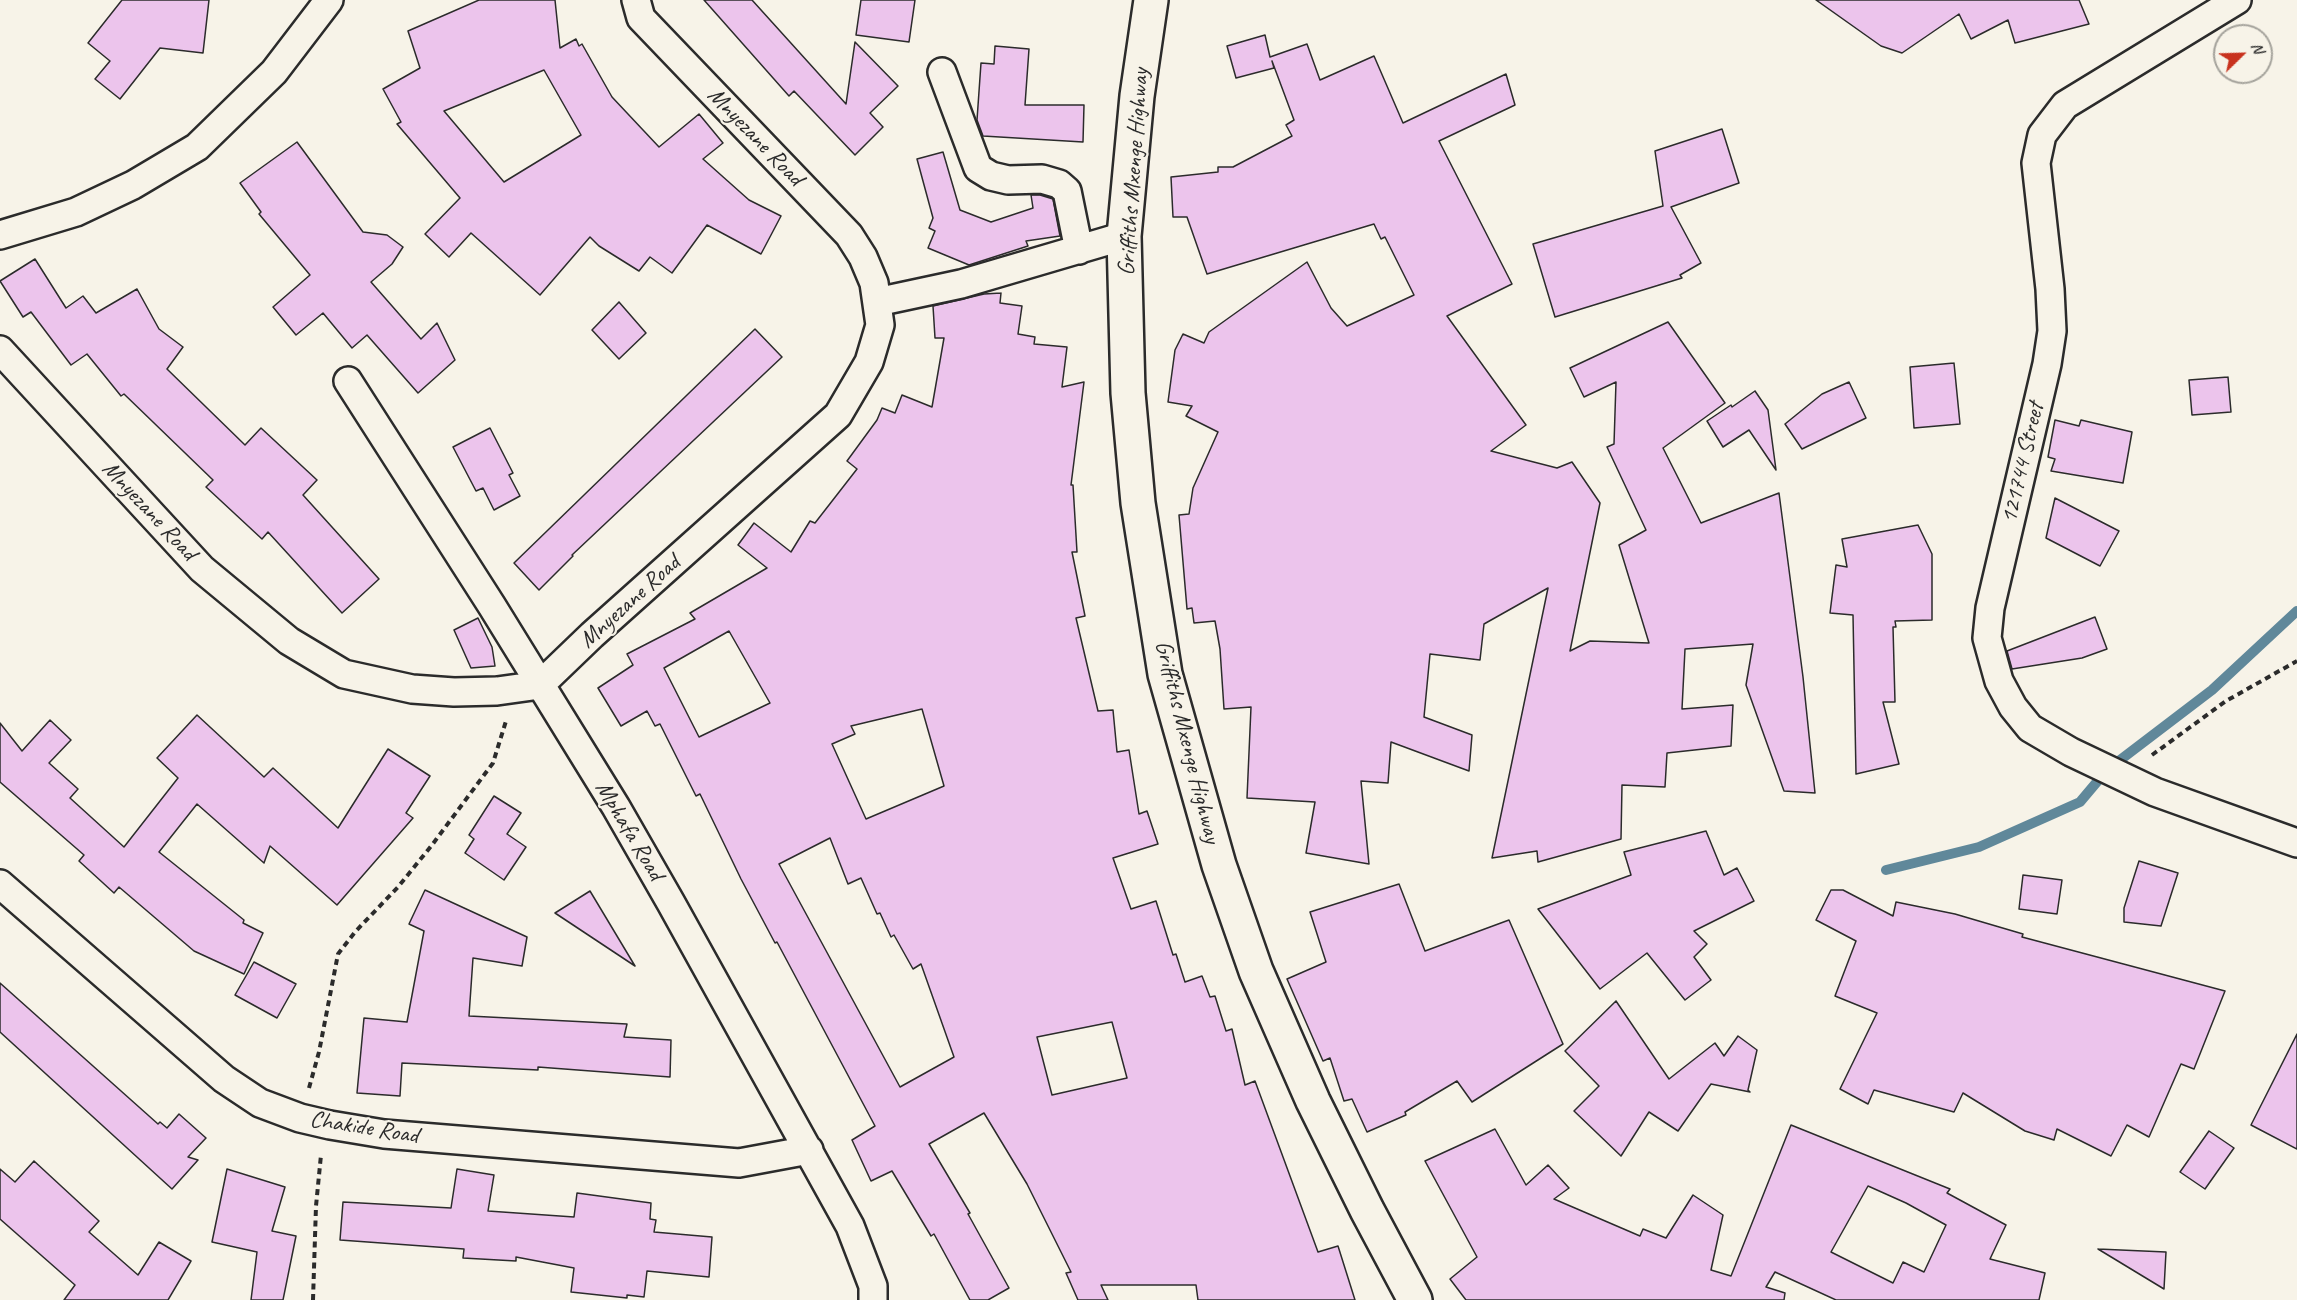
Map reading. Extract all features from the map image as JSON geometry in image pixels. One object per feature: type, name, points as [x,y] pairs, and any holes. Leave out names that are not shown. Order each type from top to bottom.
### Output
[{"type":"street","points":[[0,235],[76,212],[133,185],[197,147],[274,72],[329,0]]},
{"type":"street","name":"Mnyezane Road","points":[[0,350],[202,568],[289,641],[344,674],[412,689],[454,692],[527,687],[592,635],[838,415],[869,362],[880,325],[874,283],[849,235],[641,18],[636,0]]},
{"type":"street","name":"Griffiths Mxenge Highway","points":[[1150,0],[1137,96],[1124,236],[1128,393],[1138,503],[1165,674],[1219,865],[1256,971],[1313,1101],[1415,1300]]},
{"type":"street","name":"121744 Street","points":[[2237,0],[2065,105],[2042,135],[2036,163],[2052,331],[2047,364],[1990,608],[1987,638],[1999,681],[2013,706],[2030,728],[2071,752],[2155,792],[2297,843]]},
{"type":"street","points":[[942,72],[978,168],[991,176],[1008,180],[1042,179],[1059,184],[1067,191],[1079,250]]},
{"type":"street","points":[[877,302],[961,284],[1124,236]]},
{"type":"street","name":"Mphafa Road","points":[[348,381],[527,687],[616,807],[671,903],[850,1226],[873,1286],[873,1300]]},
{"type":"street","name":"Chakide Road","points":[[0,884],[224,1079],[260,1102],[300,1118],[384,1134],[739,1163],[809,1150]]},
{"type":"path","points":[[2122,777],[2226,701],[2297,661]]},
{"type":"path","points":[[300,1118],[319,1052],[338,954],[355,932],[398,887],[493,763],[527,687]]},
{"type":"path","points":[[313,1300],[320,1161],[330,1125]]},
{"type":"building","points":[[122,0],[209,0],[203,53],[160,48],[120,99],[95,79],[110,61],[88,43]]},
{"type":"building","points":[[479,0],[555,0],[560,48],[576,39],[579,46],[582,44],[612,97],[659,147],[699,114],[723,143],[703,159],[749,200],[781,216],[761,254],[707,225],[672,273],[650,257],[639,271],[599,246],[590,237],[540,295],[471,233],[449,257],[425,234],[460,198],[397,124],[401,122],[383,89],[420,68],[408,31]],"holes":[[[544,70],[581,135],[504,182],[444,111]]]},
{"type":"building","points":[[704,0],[752,0],[846,104],[855,42],[898,86],[870,113],[883,127],[855,155],[794,91],[789,96]]},
{"type":"building","points":[[861,0],[915,0],[909,42],[856,35]]},
{"type":"building","points":[[1816,0],[2079,0],[2089,24],[2015,43],[2008,20],[1971,39],[1959,14],[1902,53],[1881,46]]},
{"type":"building","points":[[1265,35],[1270,57],[1307,44],[1320,80],[1374,56],[1403,123],[1506,74],[1515,105],[1439,141],[1512,284],[1447,316],[1526,425],[1491,451],[1557,468],[1572,462],[1600,503],[1570,651],[1590,641],[1649,643],[1619,545],[1646,530],[1607,447],[1614,444],[1616,382],[1584,397],[1570,368],[1668,322],[1725,403],[1663,448],[1701,523],[1779,493],[1803,677],[1815,793],[1784,791],[1746,685],[1753,644],[1685,649],[1682,709],[1733,705],[1731,746],[1667,753],[1665,787],[1622,785],[1621,839],[1538,862],[1537,851],[1492,858],[1548,588],[1484,624],[1480,660],[1430,654],[1424,717],[1472,735],[1469,771],[1391,742],[1388,783],[1361,781],[1369,864],[1306,853],[1315,802],[1247,798],[1251,707],[1224,709],[1220,649],[1215,621],[1194,623],[1192,608],[1187,609],[1179,515],[1189,514],[1193,488],[1218,432],[1186,416],[1192,406],[1168,402],[1175,350],[1183,334],[1204,343],[1209,332],[1307,262],[1331,308],[1347,326],[1414,295],[1385,237],[1381,239],[1374,224],[1207,274],[1187,217],[1173,217],[1171,177],[1218,172],[1218,167],[1233,167],[1292,136],[1286,125],[1294,120],[1272,61],[1274,68],[1236,78],[1227,46]]},
{"type":"building","points":[[995,46],[1029,49],[1025,105],[1084,105],[1083,142],[983,136],[977,120],[981,63],[994,64]]},
{"type":"building","points":[[1722,129],[1739,183],[1671,207],[1701,263],[1680,275],[1682,278],[1555,317],[1533,244],[1663,206],[1655,151]]},
{"type":"building","points":[[297,142],[363,232],[387,235],[403,247],[392,264],[371,282],[421,339],[437,323],[455,360],[418,393],[367,335],[352,348],[323,313],[296,335],[273,307],[310,275],[259,214],[261,212],[240,183]]},
{"type":"building","points":[[943,152],[960,210],[991,222],[1033,208],[1031,195],[1040,195],[1053,199],[1060,236],[1026,241],[1028,246],[969,265],[928,248],[935,231],[929,228],[933,218],[917,159]]},
{"type":"building","points":[[35,259],[66,308],[83,296],[96,313],[137,289],[159,329],[183,347],[167,369],[245,445],[261,428],[317,480],[303,495],[379,579],[342,613],[268,532],[262,539],[206,487],[213,480],[124,394],[121,396],[87,354],[71,365],[31,312],[23,317],[0,281]]},
{"type":"building","points":[[1001,293],[1000,303],[1022,306],[1018,334],[1035,337],[1034,344],[1067,347],[1062,387],[1084,382],[1071,485],[1073,485],[1077,552],[1072,552],[1085,616],[1076,618],[1098,711],[1113,710],[1117,752],[1129,750],[1139,814],[1147,811],[1158,844],[1113,858],[1131,909],[1156,901],[1173,955],[1176,954],[1185,982],[1202,976],[1210,997],[1215,996],[1226,1031],[1232,1029],[1245,1085],[1255,1081],[1318,1252],[1338,1246],[1355,1300],[1198,1300],[1196,1285],[1101,1285],[1108,1300],[1078,1300],[1066,1273],[1071,1272],[1027,1184],[984,1113],[929,1144],[970,1213],[968,1214],[1009,1288],[988,1300],[970,1300],[934,1234],[931,1236],[892,1171],[871,1181],[852,1140],[875,1126],[741,879],[700,794],[696,796],[660,724],[655,726],[647,711],[621,726],[598,688],[633,665],[627,654],[695,619],[690,613],[767,568],[738,545],[754,523],[791,552],[810,521],[815,523],[857,469],[847,461],[877,420],[882,408],[895,413],[902,395],[932,407],[944,338],[935,338],[933,306],[984,294]],"holes":[[[729,631],[770,703],[699,737],[664,668]],[[922,709],[944,786],[866,819],[832,744],[855,734],[851,726]],[[830,838],[848,884],[861,878],[877,914],[880,913],[891,937],[894,935],[913,969],[921,964],[954,1057],[900,1087],[779,864]],[[1112,1022],[1127,1078],[1052,1095],[1037,1037]]]},
{"type":"building","points":[[619,302],[646,333],[619,359],[592,330]]},
{"type":"building","points":[[755,329],[782,357],[572,555],[539,590],[514,563]]},
{"type":"building","points":[[1954,363],[1960,424],[1914,428],[1910,367]]},
{"type":"building","points":[[2228,377],[2231,412],[2192,415],[2189,380]]},
{"type":"building","points":[[1849,382],[1866,418],[1802,449],[1785,424],[1822,394]]},
{"type":"building","points":[[1755,391],[1768,410],[1776,470],[1749,430],[1723,447],[1707,421]]},
{"type":"building","points":[[2055,420],[2079,426],[2081,420],[2132,432],[2123,483],[2051,471],[2055,459],[2048,457]]},
{"type":"building","points":[[490,428],[513,473],[509,475],[520,496],[494,510],[483,488],[476,491],[453,447]]},
{"type":"building","points":[[2055,498],[2119,531],[2100,566],[2046,538]]},
{"type":"building","points":[[1918,525],[1932,554],[1932,620],[1895,621],[1896,627],[1893,627],[1895,702],[1883,702],[1899,764],[1856,774],[1853,615],[1830,613],[1836,565],[1847,567],[1842,539]]},
{"type":"building","points":[[2095,617],[2107,649],[2082,658],[2012,669],[2007,651]]},
{"type":"building","points":[[478,618],[492,647],[495,666],[471,668],[454,630]]},
{"type":"building","points":[[197,715],[264,777],[273,768],[338,828],[388,749],[430,776],[406,813],[413,818],[337,905],[270,846],[264,863],[197,804],[159,852],[244,920],[243,923],[263,933],[244,974],[194,951],[119,887],[114,893],[79,861],[84,855],[0,782],[0,723],[22,751],[50,720],[71,740],[49,763],[78,789],[70,798],[124,847],[178,778],[157,758]]},
{"type":"building","points":[[494,796],[521,813],[507,834],[526,847],[504,880],[465,853],[474,839],[469,835]]},
{"type":"building","points":[[1706,831],[1724,875],[1737,868],[1754,901],[1694,931],[1707,944],[1694,957],[1711,980],[1685,1000],[1647,953],[1600,989],[1538,909],[1631,875],[1624,852]]},
{"type":"building","points":[[2139,861],[2178,873],[2161,926],[2124,922],[2124,908]]},
{"type":"building","points":[[2023,875],[2062,880],[2057,914],[2019,909]]},
{"type":"building","points":[[1399,884],[1425,951],[1509,920],[1563,1044],[1472,1102],[1457,1081],[1405,1112],[1406,1115],[1367,1132],[1352,1099],[1344,1101],[1330,1058],[1323,1061],[1287,979],[1326,962],[1310,912]]},
{"type":"building","points":[[425,890],[527,937],[522,966],[473,958],[469,1016],[627,1024],[624,1037],[671,1040],[670,1077],[538,1067],[538,1070],[402,1063],[400,1096],[357,1093],[364,1018],[407,1022],[424,931],[409,924]]},
{"type":"building","points":[[1831,890],[1843,890],[1893,916],[1896,902],[1955,914],[2023,934],[2022,937],[2225,991],[2194,1069],[2181,1064],[2149,1137],[2127,1125],[2111,1156],[2057,1129],[2054,1140],[2025,1131],[1963,1093],[1954,1112],[1874,1090],[1868,1104],[1840,1089],[1877,1013],[1835,996],[1856,941],[1816,920]]},
{"type":"building","points":[[590,891],[635,966],[555,913]]},
{"type":"building","points":[[254,962],[296,984],[277,1018],[235,995]]},
{"type":"building","points":[[0,983],[158,1124],[160,1122],[167,1128],[179,1114],[206,1138],[188,1157],[198,1160],[172,1189],[0,1032]]},
{"type":"building","points":[[1616,1001],[1669,1079],[1715,1043],[1724,1056],[1738,1036],[1757,1050],[1748,1090],[1750,1092],[1711,1084],[1678,1131],[1649,1112],[1621,1156],[1574,1111],[1599,1086],[1565,1051]]},
{"type":"building","points":[[2297,1034],[2297,1149],[2251,1125]]},
{"type":"building","points":[[1791,1125],[1950,1189],[1947,1193],[2006,1225],[1990,1259],[2045,1273],[2039,1300],[1836,1300],[1775,1272],[1766,1287],[1785,1293],[1784,1300],[1466,1300],[1450,1279],[1477,1257],[1425,1161],[1495,1129],[1526,1185],[1548,1165],[1569,1188],[1554,1199],[1640,1236],[1643,1229],[1666,1238],[1693,1195],[1723,1215],[1711,1270],[1731,1276]],"holes":[[[1868,1186],[1946,1225],[1924,1272],[1903,1262],[1893,1283],[1831,1252]]]},
{"type":"building","points":[[2209,1131],[2234,1148],[2205,1189],[2180,1172]]},
{"type":"building","points":[[34,1161],[99,1221],[89,1232],[138,1275],[159,1242],[191,1261],[168,1300],[64,1300],[75,1285],[0,1219],[0,1169],[15,1182]]},
{"type":"building","points":[[227,1169],[285,1187],[272,1231],[296,1236],[283,1300],[251,1300],[257,1252],[212,1242]]},
{"type":"building","points":[[457,1169],[494,1175],[488,1211],[574,1217],[577,1193],[651,1203],[650,1219],[656,1220],[654,1232],[712,1237],[709,1277],[647,1271],[644,1297],[627,1295],[627,1298],[571,1292],[574,1268],[516,1257],[516,1261],[463,1258],[464,1249],[340,1240],[343,1202],[451,1208]]},
{"type":"building","points":[[2098,1249],[2166,1252],[2164,1289]]},
{"type":"waterway","points":[[1886,870],[1979,847],[2080,802],[2107,770],[2212,690],[2297,611]]}]
